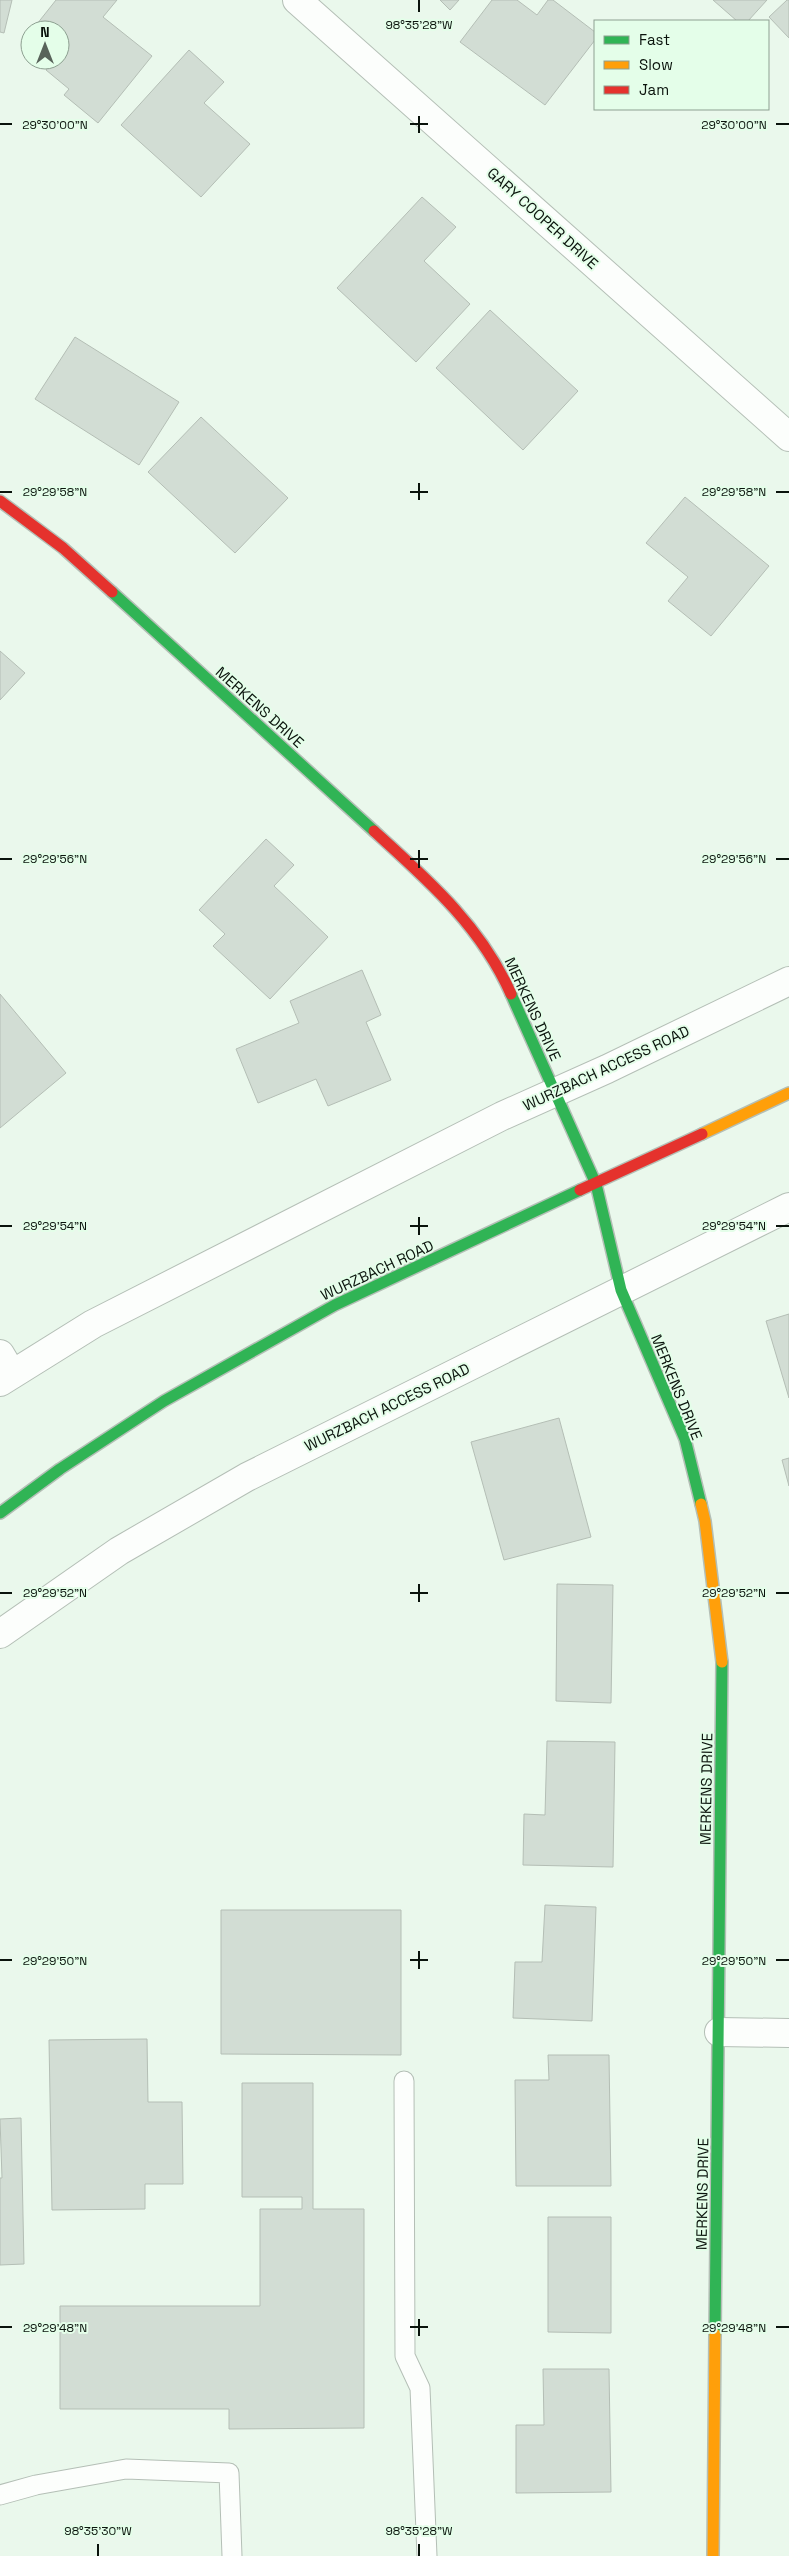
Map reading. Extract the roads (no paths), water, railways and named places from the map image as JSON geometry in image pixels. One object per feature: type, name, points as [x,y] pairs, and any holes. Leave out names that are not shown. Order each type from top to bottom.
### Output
[{"type":"street","name":"GARY COOPER DRIVE","points":[[297,0],[789,437]]},
{"type":"street","name":"MERKENS DRIVE","points":[[0,501],[63,548],[442,893],[498,965],[596,1184],[621,1290],[684,1439],[706,1530],[722,1664],[713,2556]]},
{"type":"street","name":"WURZBACH ACCESS ROAD","points":[[4,1370],[502,1116],[606,1070],[789,981]]},
{"type":"street","name":"WURZBACH ROAD","points":[[0,1513],[60,1469],[164,1401],[335,1305],[789,1093]]},
{"type":"street","name":"WURZBACH ACCESS ROAD","points":[[0,1634],[119,1551],[247,1477],[789,1207]]},
{"type":"street","points":[[719,2032],[789,2033]]},
{"type":"lane","points":[[404,2081],[405,2356],[420,2388],[427,2556]]},
{"type":"lane","points":[[0,2495],[36,2485],[126,2469],[229,2473],[232,2556]]}]
